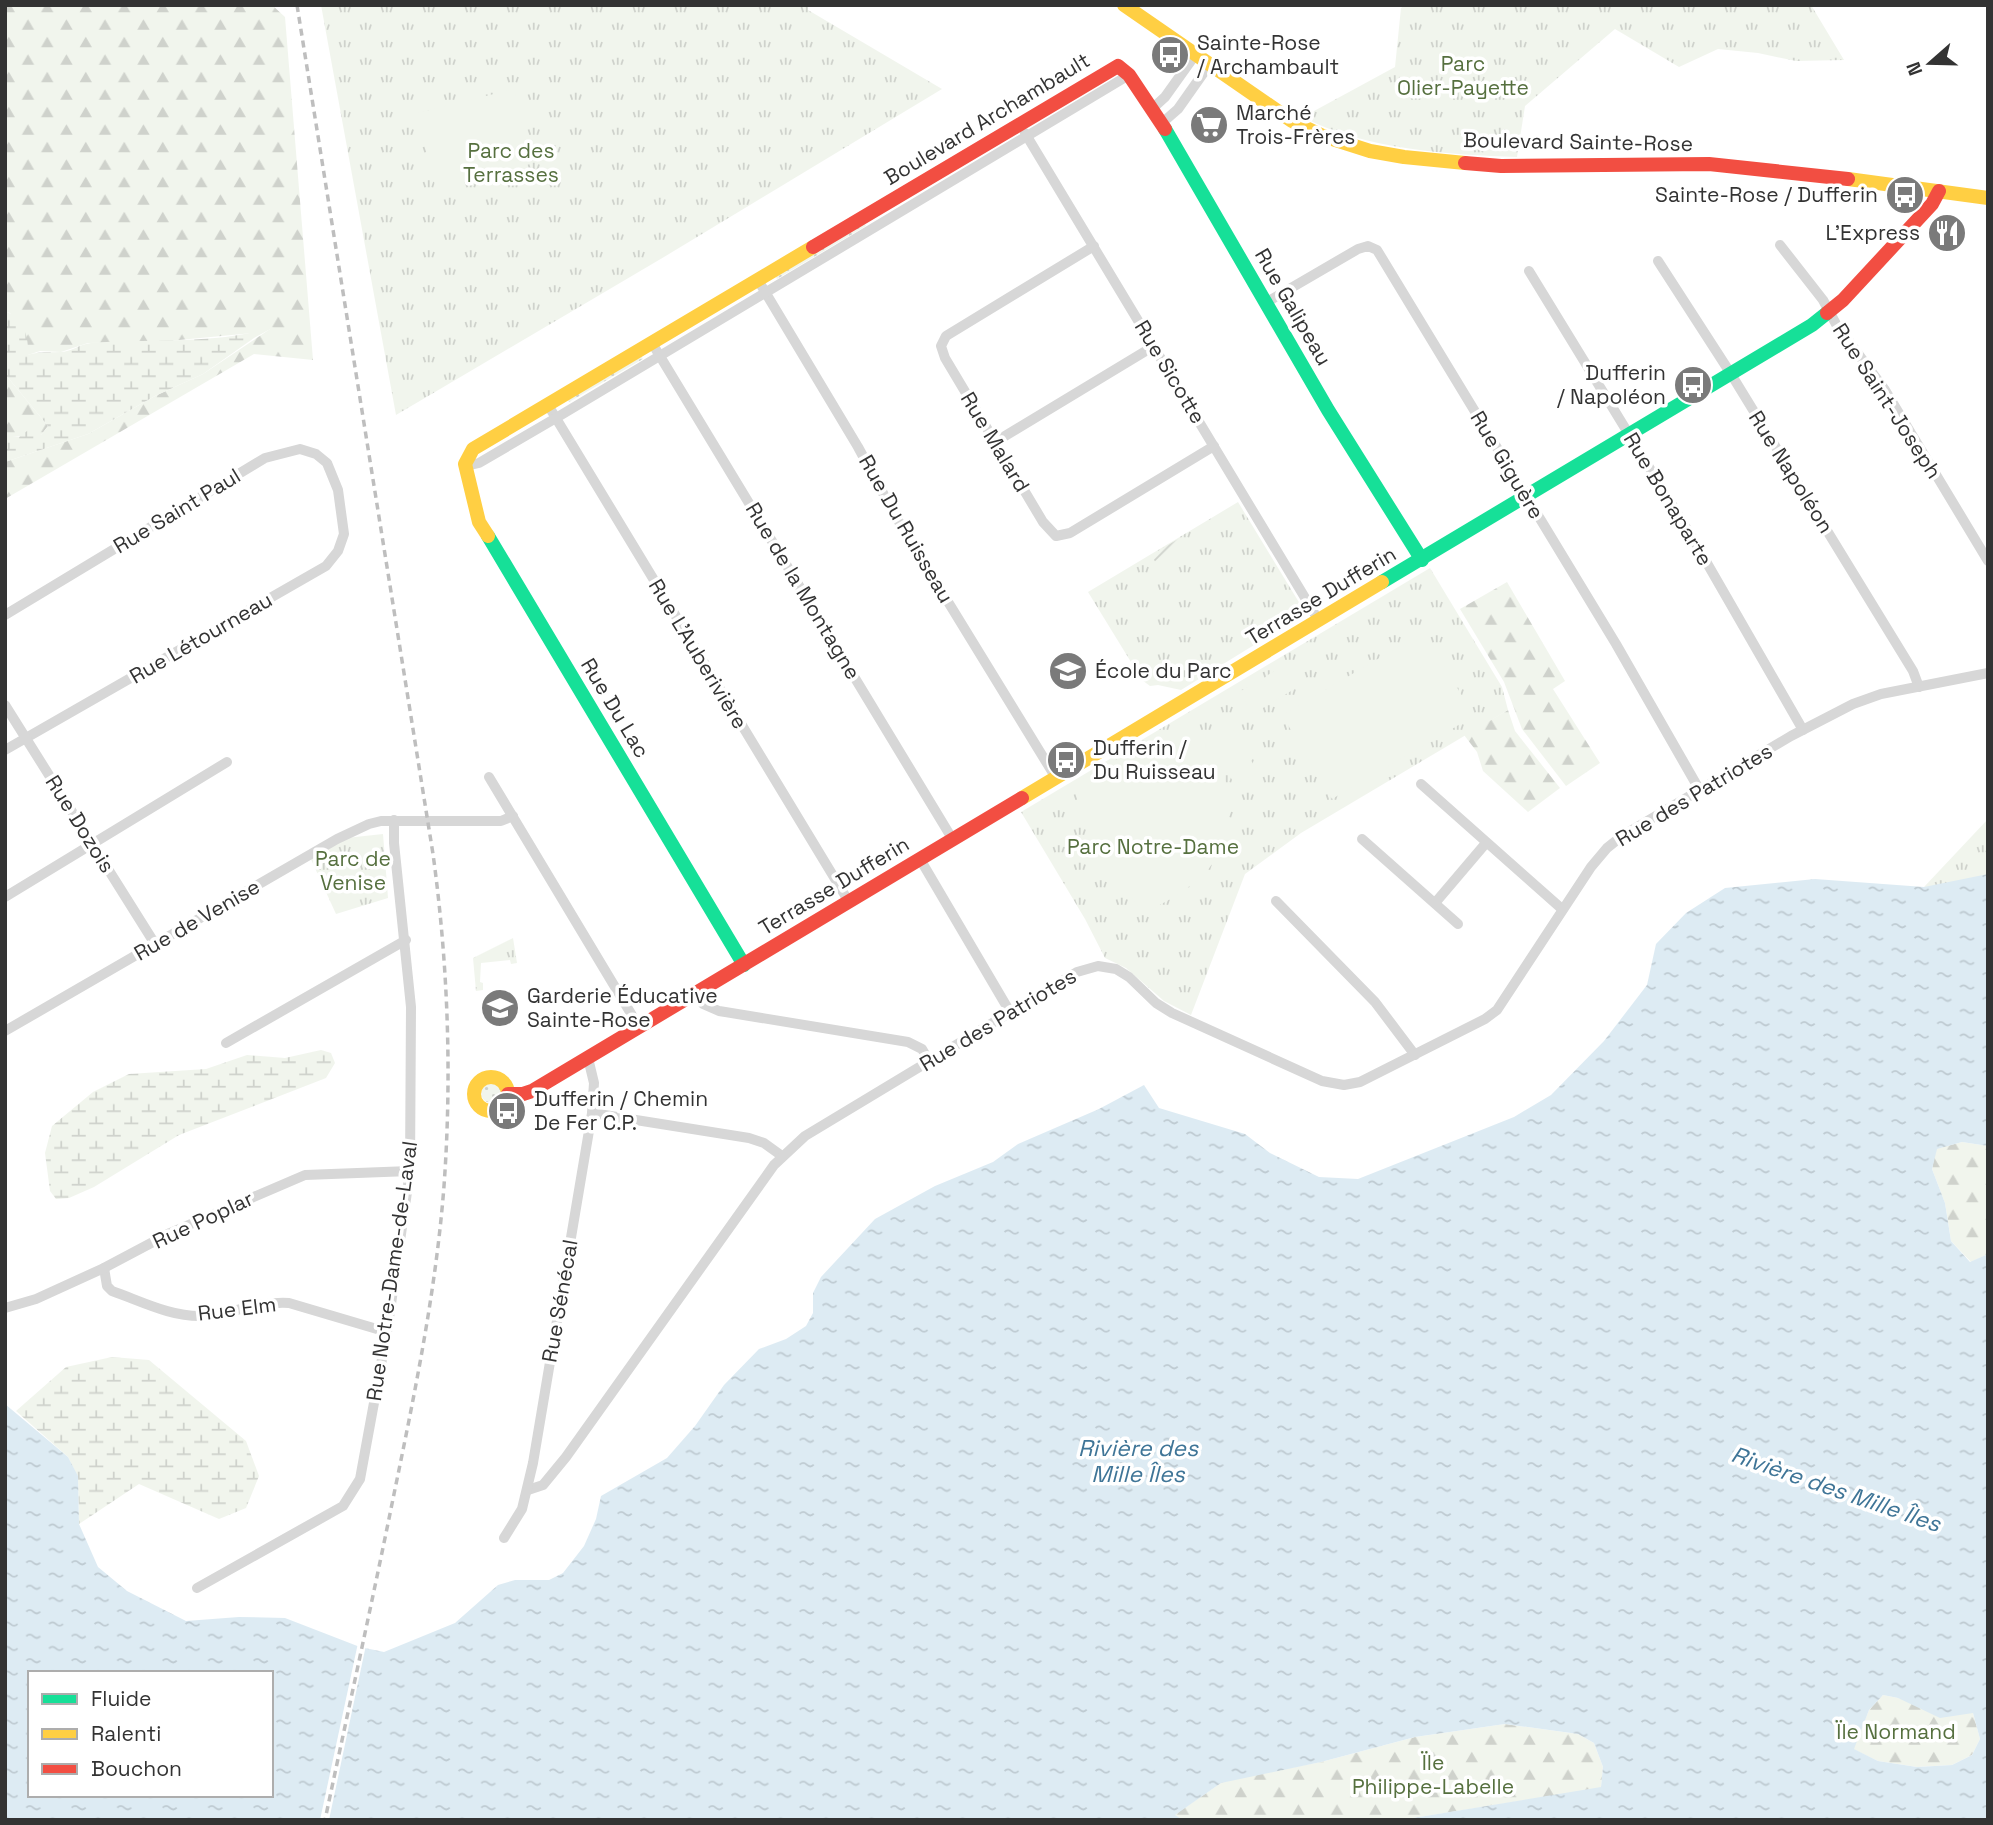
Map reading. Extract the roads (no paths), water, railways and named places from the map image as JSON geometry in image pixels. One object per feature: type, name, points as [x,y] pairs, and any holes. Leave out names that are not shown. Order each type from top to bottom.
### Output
[{"type":"street","name":"Boulevard Sainte-Rose","points":[[1124,5],[1265,104],[1313,132],[1350,146],[1379,153],[1501,166],[1709,164],[1988,198]]},
{"type":"street","points":[[1153,108],[1165,97],[1195,55]]},
{"type":"street","points":[[1162,123],[1178,109],[1209,65]]},
{"type":"street","name":"Boulevard Archambault","points":[[466,466],[466,457],[473,449],[552,411],[1023,130],[1115,67],[1122,67],[1129,75]]},
{"type":"street","name":"Rue Galipeau","points":[[1129,75],[1153,108],[1333,419],[1422,560]]},
{"type":"street","name":"Rue Sicotte","points":[[1023,130],[1319,621]]},
{"type":"street","name":"Terrasse Dufferin","points":[[508,1094],[529,1093],[1804,330],[1829,312],[1851,291],[1932,204],[1939,191]]},
{"type":"street","name":"Rue Saint-Joseph","points":[[1780,245],[1823,300],[1898,409],[1988,561]]},
{"type":"street","name":"Rue Malard","points":[[1094,246],[942,340],[941,350],[945,358],[995,442],[1043,522],[1053,535],[1059,536],[1074,531],[1214,446]]},
{"type":"street","name":"Rue Giguère","points":[[1267,302],[1358,249],[1365,246],[1374,248],[1527,497],[1699,789]]},
{"type":"street","name":"Rue Napoléon","points":[[1658,261],[1731,374],[1913,671],[1919,687]]},
{"type":"street","name":"Rue Bonaparte","points":[[1529,271],[1630,435],[1804,730]]},
{"type":"street","name":"Rue Du Ruisseau","points":[[761,286],[858,447],[895,517],[1056,778]]},
{"type":"street","points":[[995,442],[1154,346]]},
{"type":"street","name":"Rue de la Montagne","points":[[656,349],[953,840]]},
{"type":"street","name":"Rue L'Auberivière","points":[[552,411],[849,902]]},
{"type":"street","name":"Rue Saint Paul","points":[[5,615],[265,458],[300,449],[316,453],[327,463],[338,491]]},
{"type":"street","name":"Rue Du Lac","points":[[466,466],[479,522],[744,965]]},
{"type":"street","name":"Rue Létourneau","points":[[5,750],[326,566],[338,551],[344,534],[338,491]]},
{"type":"street","name":"Rue des Patriotes","points":[[528,1490],[542,1485],[566,1457],[782,1156],[805,1136],[1077,972],[1089,967],[1104,966],[1122,972],[1156,1003],[1172,1013],[1297,1071],[1331,1084],[1360,1082],[1496,1011],[1511,992],[1562,909],[1610,845],[1699,789],[1860,701],[1988,673]]},
{"type":"street","name":"Rue Dozois","points":[[5,705],[155,944]]},
{"type":"street","points":[[5,897],[227,762]]},
{"type":"street","points":[[489,777],[639,1027]]},
{"type":"street","points":[[1421,785],[1562,909]]},
{"type":"street","name":"Rue de Venise","points":[[5,1031],[337,839],[369,824],[394,821],[497,821],[513,816]]},
{"type":"street","name":"Rue Notre-Dame-de-Laval","points":[[197,1588],[344,1506],[360,1479],[387,1332],[410,1171],[411,1007],[394,821]]},
{"type":"street","points":[[1362,839],[1458,924]]},
{"type":"street","points":[[1435,903],[1486,843]]},
{"type":"street","points":[[920,859],[1010,1012]]},
{"type":"street","points":[[1276,901],[1375,1002],[1415,1055]]},
{"type":"street","points":[[226,1043],[406,940]]},
{"type":"street","points":[[694,994],[703,1004],[719,1011],[908,1042],[922,1049],[929,1061]]},
{"type":"street","name":"Rue Sénécal","points":[[504,1538],[517,1521],[528,1490],[592,1113],[594,1083],[588,1058]]},
{"type":"street","points":[[592,1113],[749,1138],[764,1143],[782,1156]]},
{"type":"street","name":"Rue Poplar","points":[[5,1308],[36,1299],[104,1268],[170,1233],[305,1175],[410,1171]]},
{"type":"street","name":"Rue Elm","points":[[104,1268],[107,1286],[112,1292],[177,1314],[202,1316],[289,1303],[387,1332]]},
{"type":"water","name":"Rivière des Mille Îles","points":[[1988,874],[1988,1146],[1962,1142],[1937,1149],[1932,1169],[1945,1203],[1951,1241],[1970,1262],[1988,1254],[1988,1820],[1401,1820],[1601,1787],[1603,1767],[1594,1743],[1578,1734],[1505,1724],[1415,1737],[1321,1762],[1221,1783],[1175,1815],[1183,1820],[5,1820],[5,1404],[68,1457],[78,1476],[79,1524],[98,1567],[127,1591],[186,1621],[239,1617],[285,1618],[360,1647],[384,1652],[455,1623],[498,1585],[515,1580],[549,1580],[563,1573],[584,1546],[596,1519],[601,1496],[667,1458],[695,1426],[724,1385],[759,1349],[786,1339],[806,1326],[813,1313],[813,1293],[821,1277],[875,1219],[935,1186],[993,1162],[1018,1144],[1099,1109],[1144,1085],[1159,1108],[1245,1134],[1270,1153],[1319,1177],[1358,1179],[1514,1117],[1551,1095],[1604,1041],[1647,985],[1656,944],[1686,913],[1725,888],[1815,879],[1924,887]],"holes":[[[1883,1695],[1898,1698],[1940,1718],[1973,1713],[1980,1739],[1972,1755],[1952,1765],[1917,1767],[1878,1761],[1854,1749],[1869,1710]]]},
{"type":"railway","points":[[297,5],[433,854],[445,978],[448,1061],[444,1186],[430,1302],[402,1456],[325,1820]]},
{"type":"place","name":"Sainte-Rose / Archambault","points":[[1170,55]]},
{"type":"place","name":"Marché Trois-Frères","points":[[1209,125]]},
{"type":"place","name":"Sainte-Rose / Dufferin","points":[[1905,195]]},
{"type":"place","name":"L'Express","points":[[1947,233]]},
{"type":"place","name":"Dufferin / Napoléon","points":[[1693,385]]},
{"type":"place","name":"École du Parc","points":[[1068,671]]},
{"type":"place","name":"Dufferin / Du Ruisseau","points":[[1066,760]]},
{"type":"place","name":"Garderie Éducative Sainte-Rose","points":[[500,1008]]},
{"type":"place","name":"Dufferin / Chemin De Fer C.P.","points":[[507,1111]]},
{"type":"park label","name":"Parc Olier-Payette","points":[[1463,76]]},
{"type":"park label","name":"Parc des Terrasses","points":[[511,163]]},
{"type":"park label","name":"Parc Notre-Dame","points":[[1153,847]]},
{"type":"park label","name":"Parc de Venise","points":[[353,871]]},
{"type":"park label","name":"Ïle Normand","points":[[1896,1732]]},
{"type":"park label","name":"Ïle Philippe-Labelle","points":[[1433,1775]]}]
